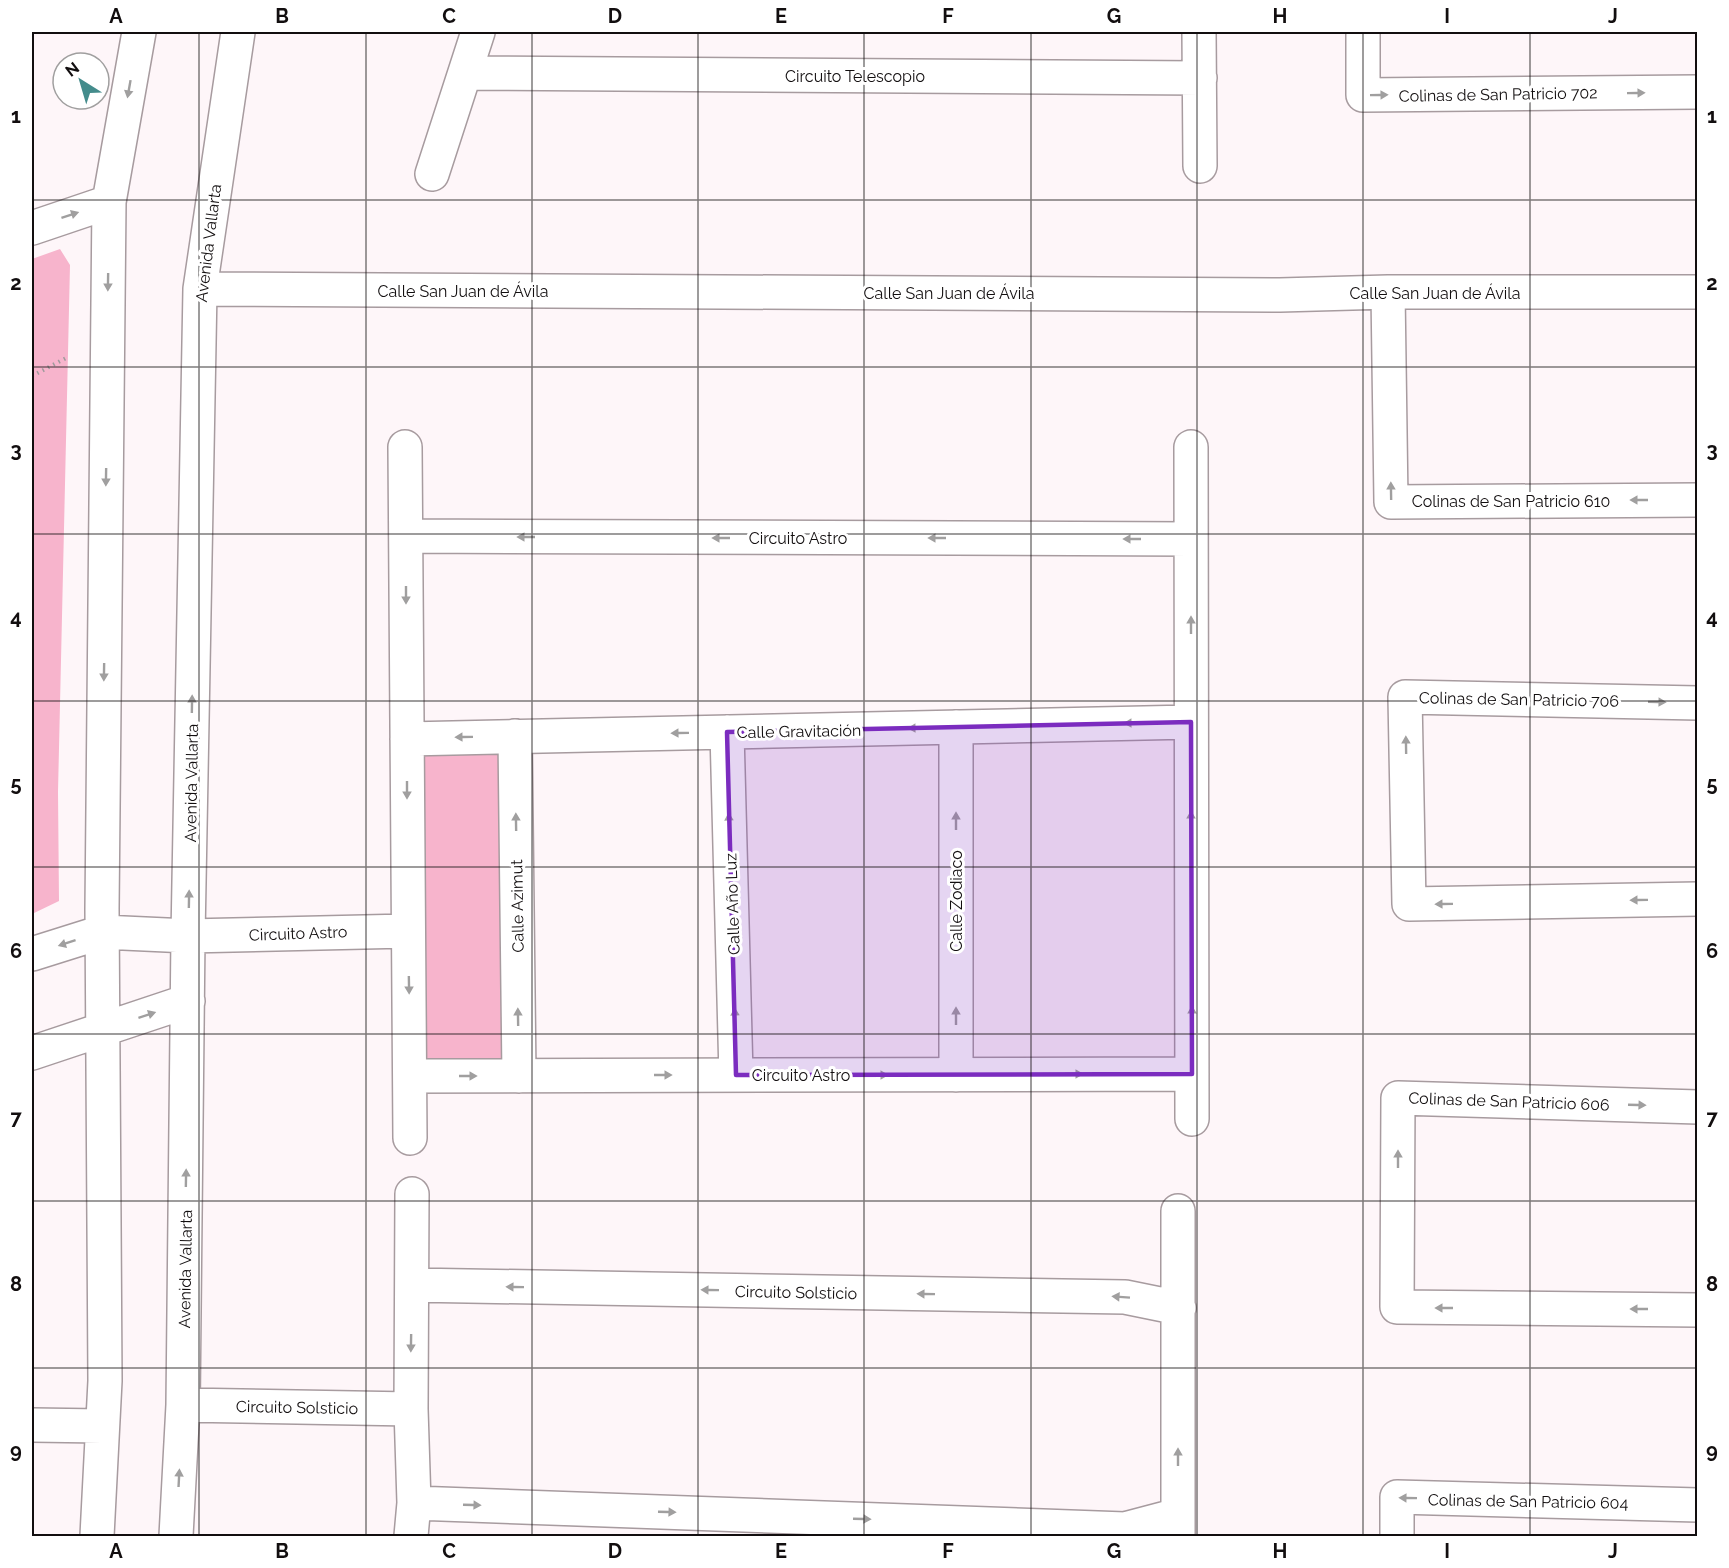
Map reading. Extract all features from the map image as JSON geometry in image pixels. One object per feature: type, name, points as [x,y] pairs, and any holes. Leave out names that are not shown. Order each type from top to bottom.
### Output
[{"type":"street","points":[[97,1536],[105,1381],[102,932],[109,202],[139,32]]},
{"type":"street","name":"Avenida Vallarta","points":[[176,1536],[183,1405],[188,936],[200,289],[238,32]]},
{"type":"street","points":[[432,174],[478,32]]},
{"type":"street","points":[[1199,32],[1200,166]]},
{"type":"street","name":"Colinas de San Patricio 702","points":[[1363,32],[1363,95],[1698,92]]},
{"type":"street","name":"Circuito Telescopio","points":[[465,73],[1200,78]]},
{"type":"street","points":[[32,228],[109,202]]},
{"type":"street","name":"Calle San Juan de Ávila","points":[[200,289],[1280,295],[1388,292],[1698,292]]},
{"type":"street","name":"Colinas de San Patricio 610","points":[[1388,292],[1391,502],[1698,500]]},
{"type":"street","points":[[405,447],[410,1138]]},
{"type":"street","points":[[1191,447],[1192,1119]]},
{"type":"street","name":"Circuito Astro","points":[[406,536],[1191,539]]},
{"type":"street","name":"Colinas de San Patricio 706","points":[[1698,703],[1405,697],[1409,904],[1698,899]]},
{"type":"street","name":"Calle Gravitación","points":[[407,739],[1191,722]]},
{"type":"street","name":"Calle Zodiaco","points":[[956,727],[956,1075]]},
{"type":"street","name":"Calle Año Luz","points":[[727,732],[736,1075]]},
{"type":"street","name":"Calle Azimut","points":[[515,736],[519,1076]]},
{"type":"street","name":"Circuito Astro","points":[[102,932],[188,936],[408,930]]},
{"type":"street","points":[[32,954],[102,932]]},
{"type":"street","points":[[32,1053],[188,1001]]},
{"type":"street","name":"Circuito Astro","points":[[410,1076],[1192,1074]]},
{"type":"street","name":"Colinas de San Patricio 606","points":[[1698,1107],[1398,1098],[1397,1307],[1698,1310]]},
{"type":"street","points":[[411,1536],[414,1503],[411,1409],[412,1194]]},
{"type":"street","points":[[414,1503],[1125,1528],[1178,1526],[1178,1211]]},
{"type":"street","name":"Circuito Solsticio","points":[[412,1285],[1125,1297],[1179,1308]]},
{"type":"street","name":"Circuito Solsticio","points":[[183,1405],[411,1409]]},
{"type":"street","points":[[32,1425],[102,1426]]},
{"type":"street","name":"Colinas de San Patricio 604","points":[[1397,1536],[1397,1497],[1698,1505]]},
{"type":"path","points":[[32,376],[68,357]]},
{"type":"highlighted area","points":[[1191,722],[1192,1074],[736,1075],[727,732]]},
{"type":"shaded area","points":[[60,249],[70,265],[58,792],[59,901],[32,914],[32,259]]},
{"type":"shaded area","points":[[511,743],[519,1076],[410,1076],[414,749]]}]
